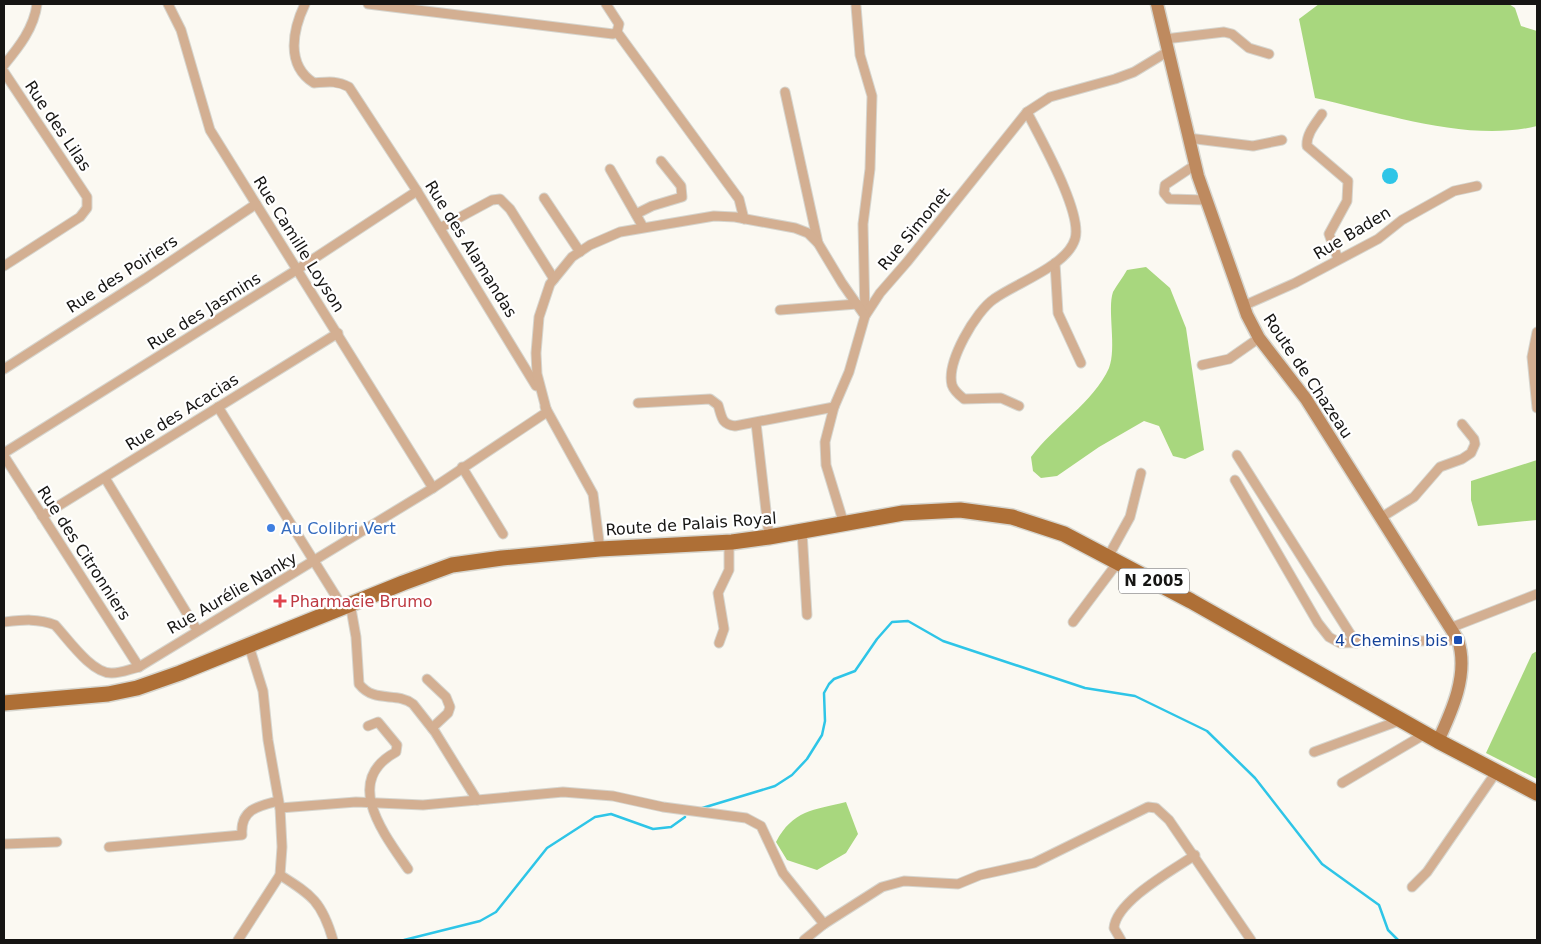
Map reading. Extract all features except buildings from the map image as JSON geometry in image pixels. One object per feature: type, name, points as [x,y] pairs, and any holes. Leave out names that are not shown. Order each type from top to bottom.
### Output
[{"type":"main road","name":"Route de Chazeau","points":[[1157,4],[1195,165],[1243,306],[1259,338],[1306,399],[1458,640],[1461,650],[1462,670],[1438,742]]},
{"type":"main road","name":"Route de Palais Royal","points":[[4,702],[108,694],[137,688],[249,646],[346,605],[452,565],[502,558],[600,549],[769,538],[903,513],[960,510],[1012,517],[1064,534],[1191,600],[1438,742]]},
{"type":"main road","name":"N 2005","points":[[1438,742],[1537,793]]},
{"type":"street","points":[[4,65],[19,47],[31,26],[37,4]]},
{"type":"street","name":"Rue Camille Loyson","points":[[168,4],[181,30],[210,130],[433,488]]},
{"type":"street","name":"Rue des Alamandas","points":[[305,4],[295,28],[295,56],[300,70],[306,79],[314,83],[341,82],[349,87],[417,191],[528,371],[547,412],[593,494],[600,549]]},
{"type":"street","points":[[368,4],[613,33],[739,199],[744,219]]},
{"type":"street","points":[[606,4],[618,24],[613,33]]},
{"type":"street","points":[[856,6],[861,60],[872,96],[870,169],[863,224],[865,316]]},
{"type":"street","points":[[1165,39],[1224,32],[1232,34],[1249,48],[1269,54]]},
{"type":"street","name":"Rue Simonet","points":[[844,524],[826,465],[825,442],[834,407],[849,372],[865,316],[880,293],[913,255],[1027,112],[1050,97],[1121,77],[1167,52]]},
{"type":"street","name":"Rue des Lilas","points":[[4,72],[87,197],[88,208],[80,217],[4,266]]},
{"type":"street","points":[[786,92],[818,243]]},
{"type":"street","points":[[1019,406],[1001,398],[964,399],[957,394],[952,386],[951,371],[957,352],[977,316],[993,299],[1069,252],[1075,239],[1077,229],[1060,179],[1027,112]]},
{"type":"street","points":[[1322,114],[1307,137],[1306,142],[1307,146],[1348,181],[1347,201],[1329,234],[1338,259]]},
{"type":"street","points":[[1188,138],[1253,146],[1282,140]]},
{"type":"street","points":[[636,214],[652,206],[682,197],[681,186],[661,160]]},
{"type":"street","points":[[1195,165],[1165,185],[1164,193],[1169,199],[1206,200]]},
{"type":"street","points":[[610,169],[643,227]]},
{"type":"street","name":"Rue Baden","points":[[1243,306],[1295,283],[1378,238],[1402,220],[1454,191],[1477,186]]},
{"type":"street","name":"Rue des Jasmins","points":[[4,455],[298,270],[417,191]]},
{"type":"street","points":[[544,198],[580,252]]},
{"type":"street","points":[[440,228],[492,200],[500,199],[510,209],[554,279]]},
{"type":"street","name":"Rue des Poiriers","points":[[4,369],[146,278],[256,204]]},
{"type":"street","points":[[547,412],[537,374],[536,353],[539,317],[554,279],[572,256],[620,232],[714,216],[795,228],[808,233],[818,243],[865,316]]},
{"type":"street","points":[[1055,262],[1058,313],[1081,363]]},
{"type":"street","points":[[780,310],[857,304]]},
{"type":"street","points":[[1537,332],[1532,357],[1537,408]]},
{"type":"street","name":"Rue des Acacias","points":[[42,516],[338,333]]},
{"type":"street","points":[[1202,365],[1229,359],[1259,338]]},
{"type":"street","points":[[638,403],[710,400],[718,405],[721,418],[728,425],[756,423],[834,407]]},
{"type":"street","points":[[218,407],[315,562],[346,605],[355,629],[360,684],[376,697],[408,700],[432,728],[477,800]]},
{"type":"street","name":"Rue Aurélie Nanky","points":[[4,622],[40,620],[55,625],[93,666],[104,672],[112,673],[139,667],[197,630],[315,562],[433,488],[547,412]]},
{"type":"street","points":[[756,423],[769,538]]},
{"type":"street","points":[[1382,518],[1414,497],[1440,467],[1462,459],[1471,453],[1475,444],[1474,439],[1462,424]]},
{"type":"street","name":"Rue des Citronniers","points":[[4,455],[139,667]]},
{"type":"street","points":[[1237,455],[1356,642]]},
{"type":"street","points":[[462,467],[503,534]]},
{"type":"street","points":[[1073,622],[1113,560],[1130,517],[1141,473]]},
{"type":"street","points":[[105,478],[197,630]]},
{"type":"street","points":[[1235,480],[1318,623],[1329,637],[1340,643],[1458,640]]},
{"type":"street","points":[[802,531],[807,615]]},
{"type":"street","points":[[719,643],[724,629],[718,593],[729,570],[729,542]]},
{"type":"street","points":[[1450,628],[1537,594]]},
{"type":"street","points":[[238,940],[280,875],[282,847],[279,805],[263,691],[249,646]]},
{"type":"street","points":[[427,679],[446,697],[450,706],[448,713],[432,728]]},
{"type":"street","points":[[1314,752],[1402,720]]},
{"type":"street","points":[[368,726],[378,722],[397,748],[374,770],[369,782],[370,802],[387,839],[408,869]]},
{"type":"street","points":[[1342,783],[1425,734]]},
{"type":"street","points":[[1412,887],[1427,872],[1497,772]]},
{"type":"street","points":[[108,847],[242,835],[244,817],[256,807],[370,802],[423,805],[563,792],[613,796],[755,821],[766,832],[775,859],[788,881],[824,924]]},
{"type":"street","points":[[804,940],[824,924],[871,893],[894,882],[920,881],[958,884],[995,871],[1034,863],[1148,807],[1156,808],[1163,813],[1195,855],[1251,940]]},
{"type":"street","points":[[4,844],[57,842]]},
{"type":"street","points":[[1121,940],[1114,928],[1119,913],[1148,887],[1195,855]]},
{"type":"street","points":[[280,875],[309,894],[326,916],[332,940]]},
{"type":"green space","points":[[1319,4],[1509,4],[1515,8],[1521,26],[1537,31],[1537,126],[1511,130],[1455,129],[1397,118],[1315,98],[1299,19]]},
{"type":"green space","points":[[1146,267],[1170,288],[1186,328],[1204,450],[1185,459],[1173,456],[1159,426],[1144,421],[1099,447],[1057,476],[1041,478],[1033,471],[1031,457],[1050,435],[1094,392],[1109,368],[1112,350],[1111,299],[1113,292],[1127,270]]},
{"type":"green space","points":[[1537,460],[1537,520],[1478,526],[1471,500],[1471,481]]},
{"type":"green space","points":[[1537,651],[1537,779],[1486,753],[1532,654]]},
{"type":"green space","points":[[846,802],[858,834],[846,853],[817,870],[787,860],[776,842],[789,823],[805,813]]},
{"type":"water","points":[[1387,168],[1393,168],[1398,173],[1396,182],[1387,184],[1382,179],[1382,173]]},
{"type":"waterway","points":[[699,809],[775,786],[792,775],[807,759],[822,735],[825,721],[824,693],[829,684],[834,679],[855,671],[877,639],[892,622],[908,621],[943,641],[1085,688],[1135,696],[1207,731],[1255,778],[1322,864],[1379,905],[1388,930],[1398,940]]},
{"type":"waterway","points":[[404,940],[480,921],[496,912],[547,848],[595,817],[611,814],[653,829],[671,827],[685,817]]},
{"type":"place","name":"Au Colibri Vert","points":[[271,528]]},
{"type":"place","name":"Pharmacie Brumo","points":[[280,601]]},
{"type":"place","name":"4 Chemins bis","points":[[1458,640]]}]
